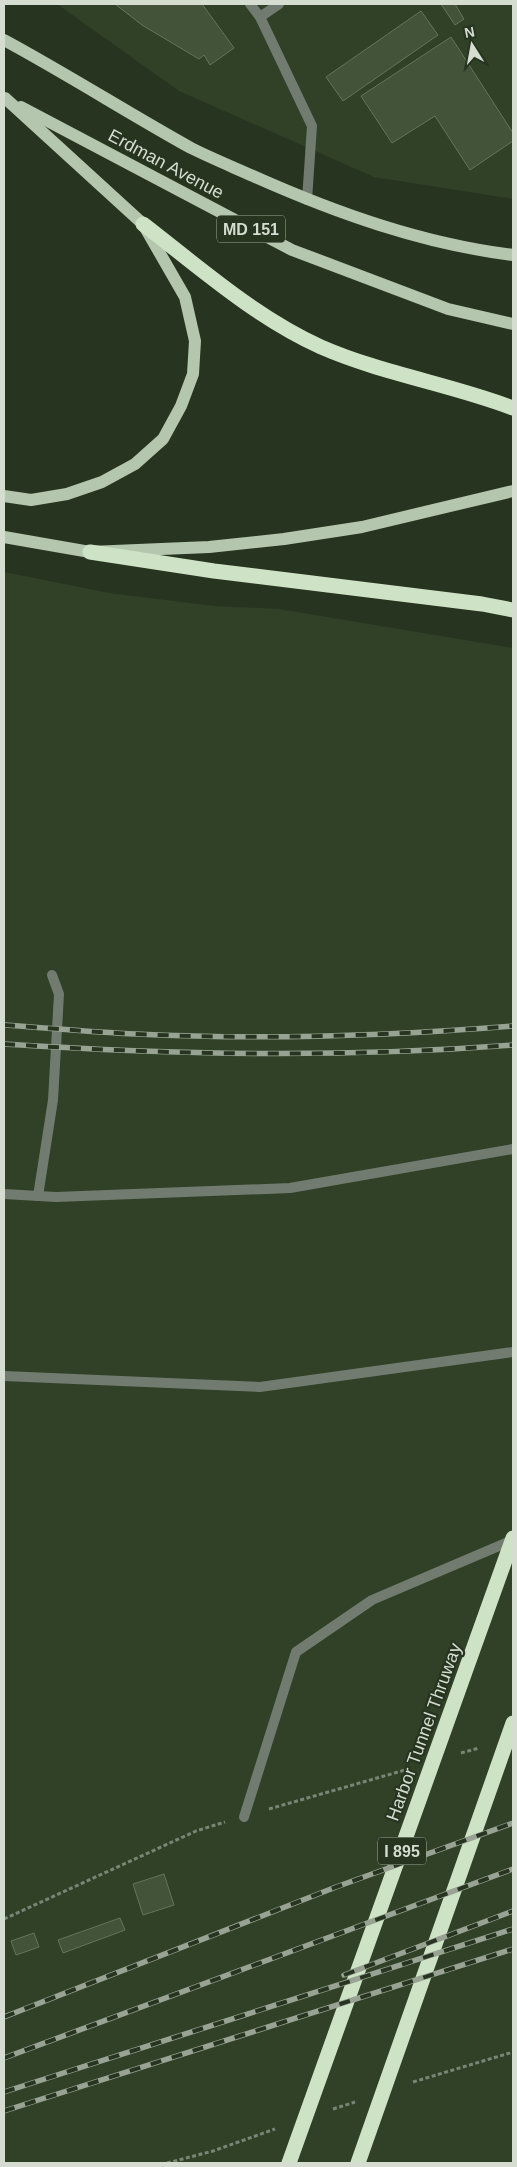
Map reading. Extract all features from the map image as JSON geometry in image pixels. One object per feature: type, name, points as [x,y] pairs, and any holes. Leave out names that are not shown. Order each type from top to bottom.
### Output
[{"type":"highway","points":[[143,224],[252,309],[322,347],[367,363],[480,395],[513,408]]},
{"type":"highway","points":[[90,552],[214,571],[482,604],[513,610]]},
{"type":"highway","name":"Harbor Tunnel Thruway","points":[[289,2163],[513,1539]]},
{"type":"highway","points":[[358,2163],[513,1723]]},
{"type":"main road","name":"Erdman Avenue","points":[[4,40],[192,148],[307,200],[394,230],[478,250],[513,255]]},
{"type":"main road","name":"Erdman Avenue","points":[[4,97],[292,250],[448,309],[513,324]]},
{"type":"main road","points":[[4,97],[143,224],[185,297],[195,341],[193,374],[181,406],[163,439],[135,464],[102,482],[67,494],[31,500],[4,496]]},
{"type":"main road","points":[[4,537],[90,552],[209,547],[284,540],[362,528],[513,491]]},
{"type":"lane","points":[[250,4],[260,17],[312,126],[307,200]]},
{"type":"lane","points":[[260,17],[279,4]]},
{"type":"lane","points":[[38,1196],[53,1100],[59,994],[52,975]]},
{"type":"lane","points":[[4,1194],[66,1197],[290,1188],[513,1150]]},
{"type":"lane","points":[[4,1376],[260,1387],[513,1352]]},
{"type":"lane","points":[[244,1817],[296,1652],[372,1600],[513,1539]]},
{"type":"path","points":[[407,2084],[513,2052]]},
{"type":"path","points":[[324,2112],[361,2100]]},
{"type":"path","points":[[167,2163],[213,2151],[278,2128]]},
{"type":"shaded area","points":[[57,4],[513,4],[513,199],[374,177],[179,91]]},
{"type":"shaded area","points":[[4,572],[109,593],[214,606],[279,609],[513,648],[513,2163],[4,2163]]},
{"type":"building","points":[[115,4],[202,4],[234,48],[210,65],[204,55],[199,59],[142,25]]},
{"type":"building","points":[[441,4],[455,4],[464,19],[455,25]]},
{"type":"building","points":[[421,11],[438,35],[343,101],[326,77]]},
{"type":"building","points":[[451,37],[513,133],[513,141],[470,170],[435,116],[392,143],[361,96]]},
{"type":"building","points":[[164,1874],[174,1905],[143,1915],[133,1884]]},
{"type":"building","points":[[120,1918],[125,1930],[63,1953],[58,1940]]},
{"type":"building","points":[[34,1933],[39,1947],[16,1955],[11,1941]]},
{"type":"railway","points":[[4,1025],[120,1033],[230,1037],[372,1035],[513,1026]]},
{"type":"railway","points":[[4,1044],[132,1051],[258,1054],[385,1052],[513,1045]]},
{"type":"railway","points":[[4,2017],[336,1887],[513,1823]]},
{"type":"railway","points":[[4,2058],[513,1869]]},
{"type":"railway","points":[[344,1975],[513,1911]]},
{"type":"railway","points":[[4,2092],[513,1929]]},
{"type":"railway","points":[[4,2111],[513,1949]]}]
